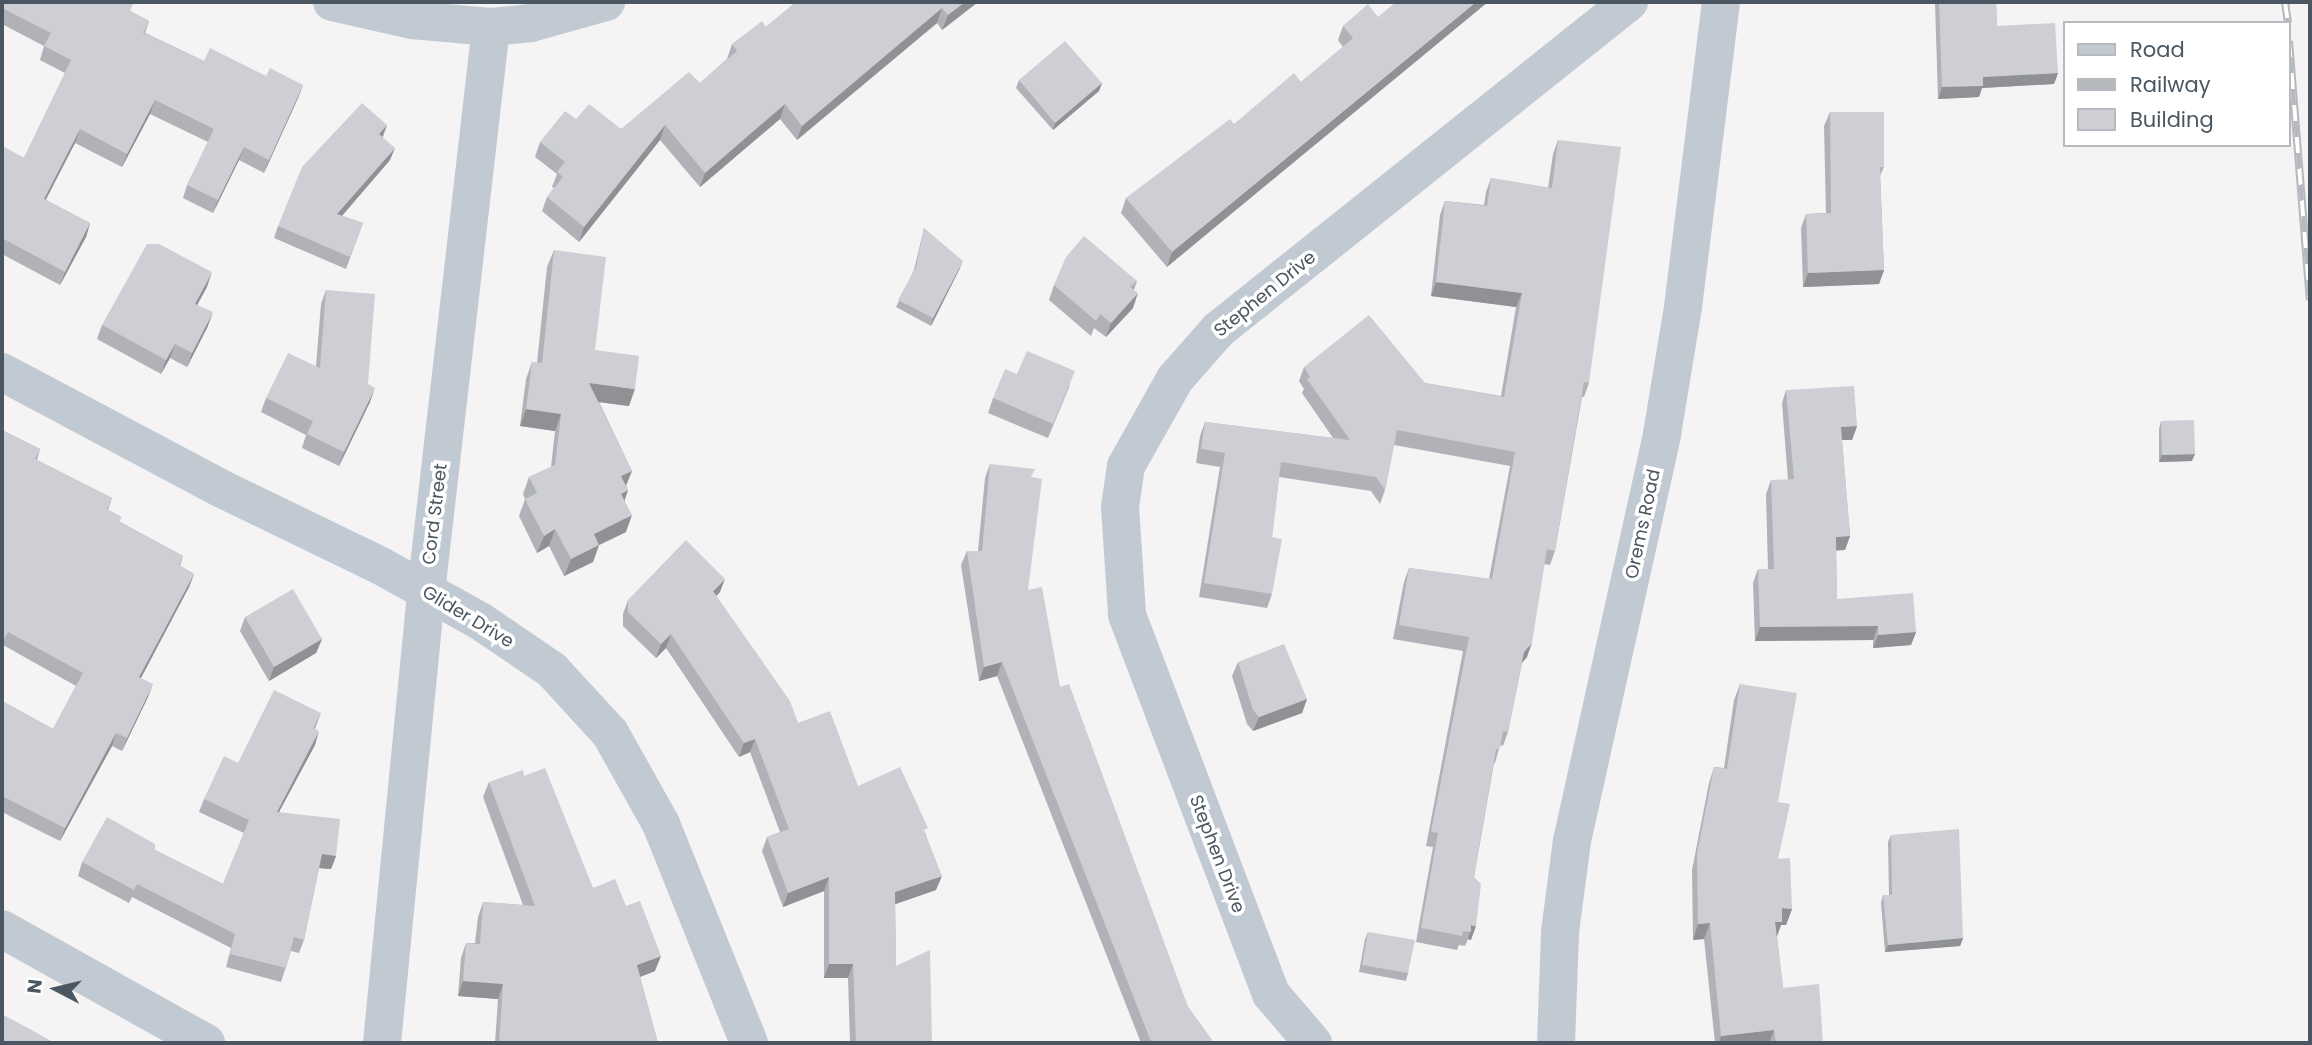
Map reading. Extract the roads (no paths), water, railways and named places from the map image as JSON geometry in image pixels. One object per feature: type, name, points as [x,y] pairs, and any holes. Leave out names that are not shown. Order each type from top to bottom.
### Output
[{"type":"street","points":[[332,2],[412,20],[491,27],[531,23],[606,2]]},
{"type":"street","name":"Stephen Drive","points":[[1313,1043],[1271,994],[1127,614],[1120,507],[1126,466],[1175,379],[1218,330],[1629,2]]},
{"type":"street","name":"Orems Road","points":[[1556,1043],[1560,932],[1572,841],[1662,434],[1683,307],[1721,2]]},
{"type":"street","name":"Cord Street","points":[[382,1043],[426,592],[491,27]]},
{"type":"street","name":"Glider Drive","points":[[2,372],[426,592],[552,670],[610,733],[661,824],[749,1043]]},
{"type":"street","points":[[2,929],[206,1043]]},
{"type":"railway","points":[[2285,2],[2288,21]]},
{"type":"railway","points":[[2291,66],[2310,300]]}]
